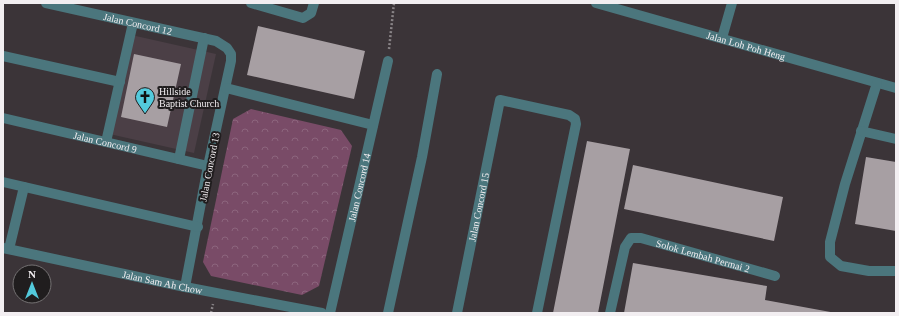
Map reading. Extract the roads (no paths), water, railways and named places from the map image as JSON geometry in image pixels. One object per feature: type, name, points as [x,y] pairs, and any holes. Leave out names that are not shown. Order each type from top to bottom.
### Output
[{"type":"street","points":[[251,3],[303,18],[311,13],[314,3]]},
{"type":"street","name":"Jalan Loh Poh Heng","points":[[596,3],[896,88]]},
{"type":"street","points":[[722,38],[732,3]]},
{"type":"street","name":"Jalan Concord 12","points":[[52,4],[216,41],[227,48]]},
{"type":"street","points":[[106,142],[133,22]]},
{"type":"street","points":[[179,159],[204,38]]},
{"type":"street","name":"Jalan Concord 13","points":[[185,287],[198,227],[208,166],[226,88],[231,54],[227,48]]},
{"type":"street","points":[[3,56],[120,82]]},
{"type":"street","name":"Jalan Concord 14","points":[[330,313],[388,62]]},
{"type":"street","points":[[388,313],[422,157],[438,74]]},
{"type":"street","points":[[877,83],[844,184],[830,242],[830,257],[841,266],[869,271],[896,271]]},
{"type":"street","points":[[226,88],[373,125]]},
{"type":"street","name":"Jalan Concord 15","points":[[457,313],[500,100],[570,115],[575,119],[576,124],[537,313]]},
{"type":"street","name":"Jalan Concord 9","points":[[3,118],[208,166]]},
{"type":"street","points":[[861,131],[896,139]]},
{"type":"street","points":[[3,182],[198,227]]},
{"type":"street","points":[[6,248],[24,186]]},
{"type":"street","name":"Solok Lembah Permai 2","points":[[610,313],[626,247],[631,238],[641,238],[775,276]]},
{"type":"street","name":"Jalan Sam Ah Chow","points":[[6,248],[185,287],[322,313]]},
{"type":"place","name":"Hillside Baptist Church","points":[[145,114]]}]
